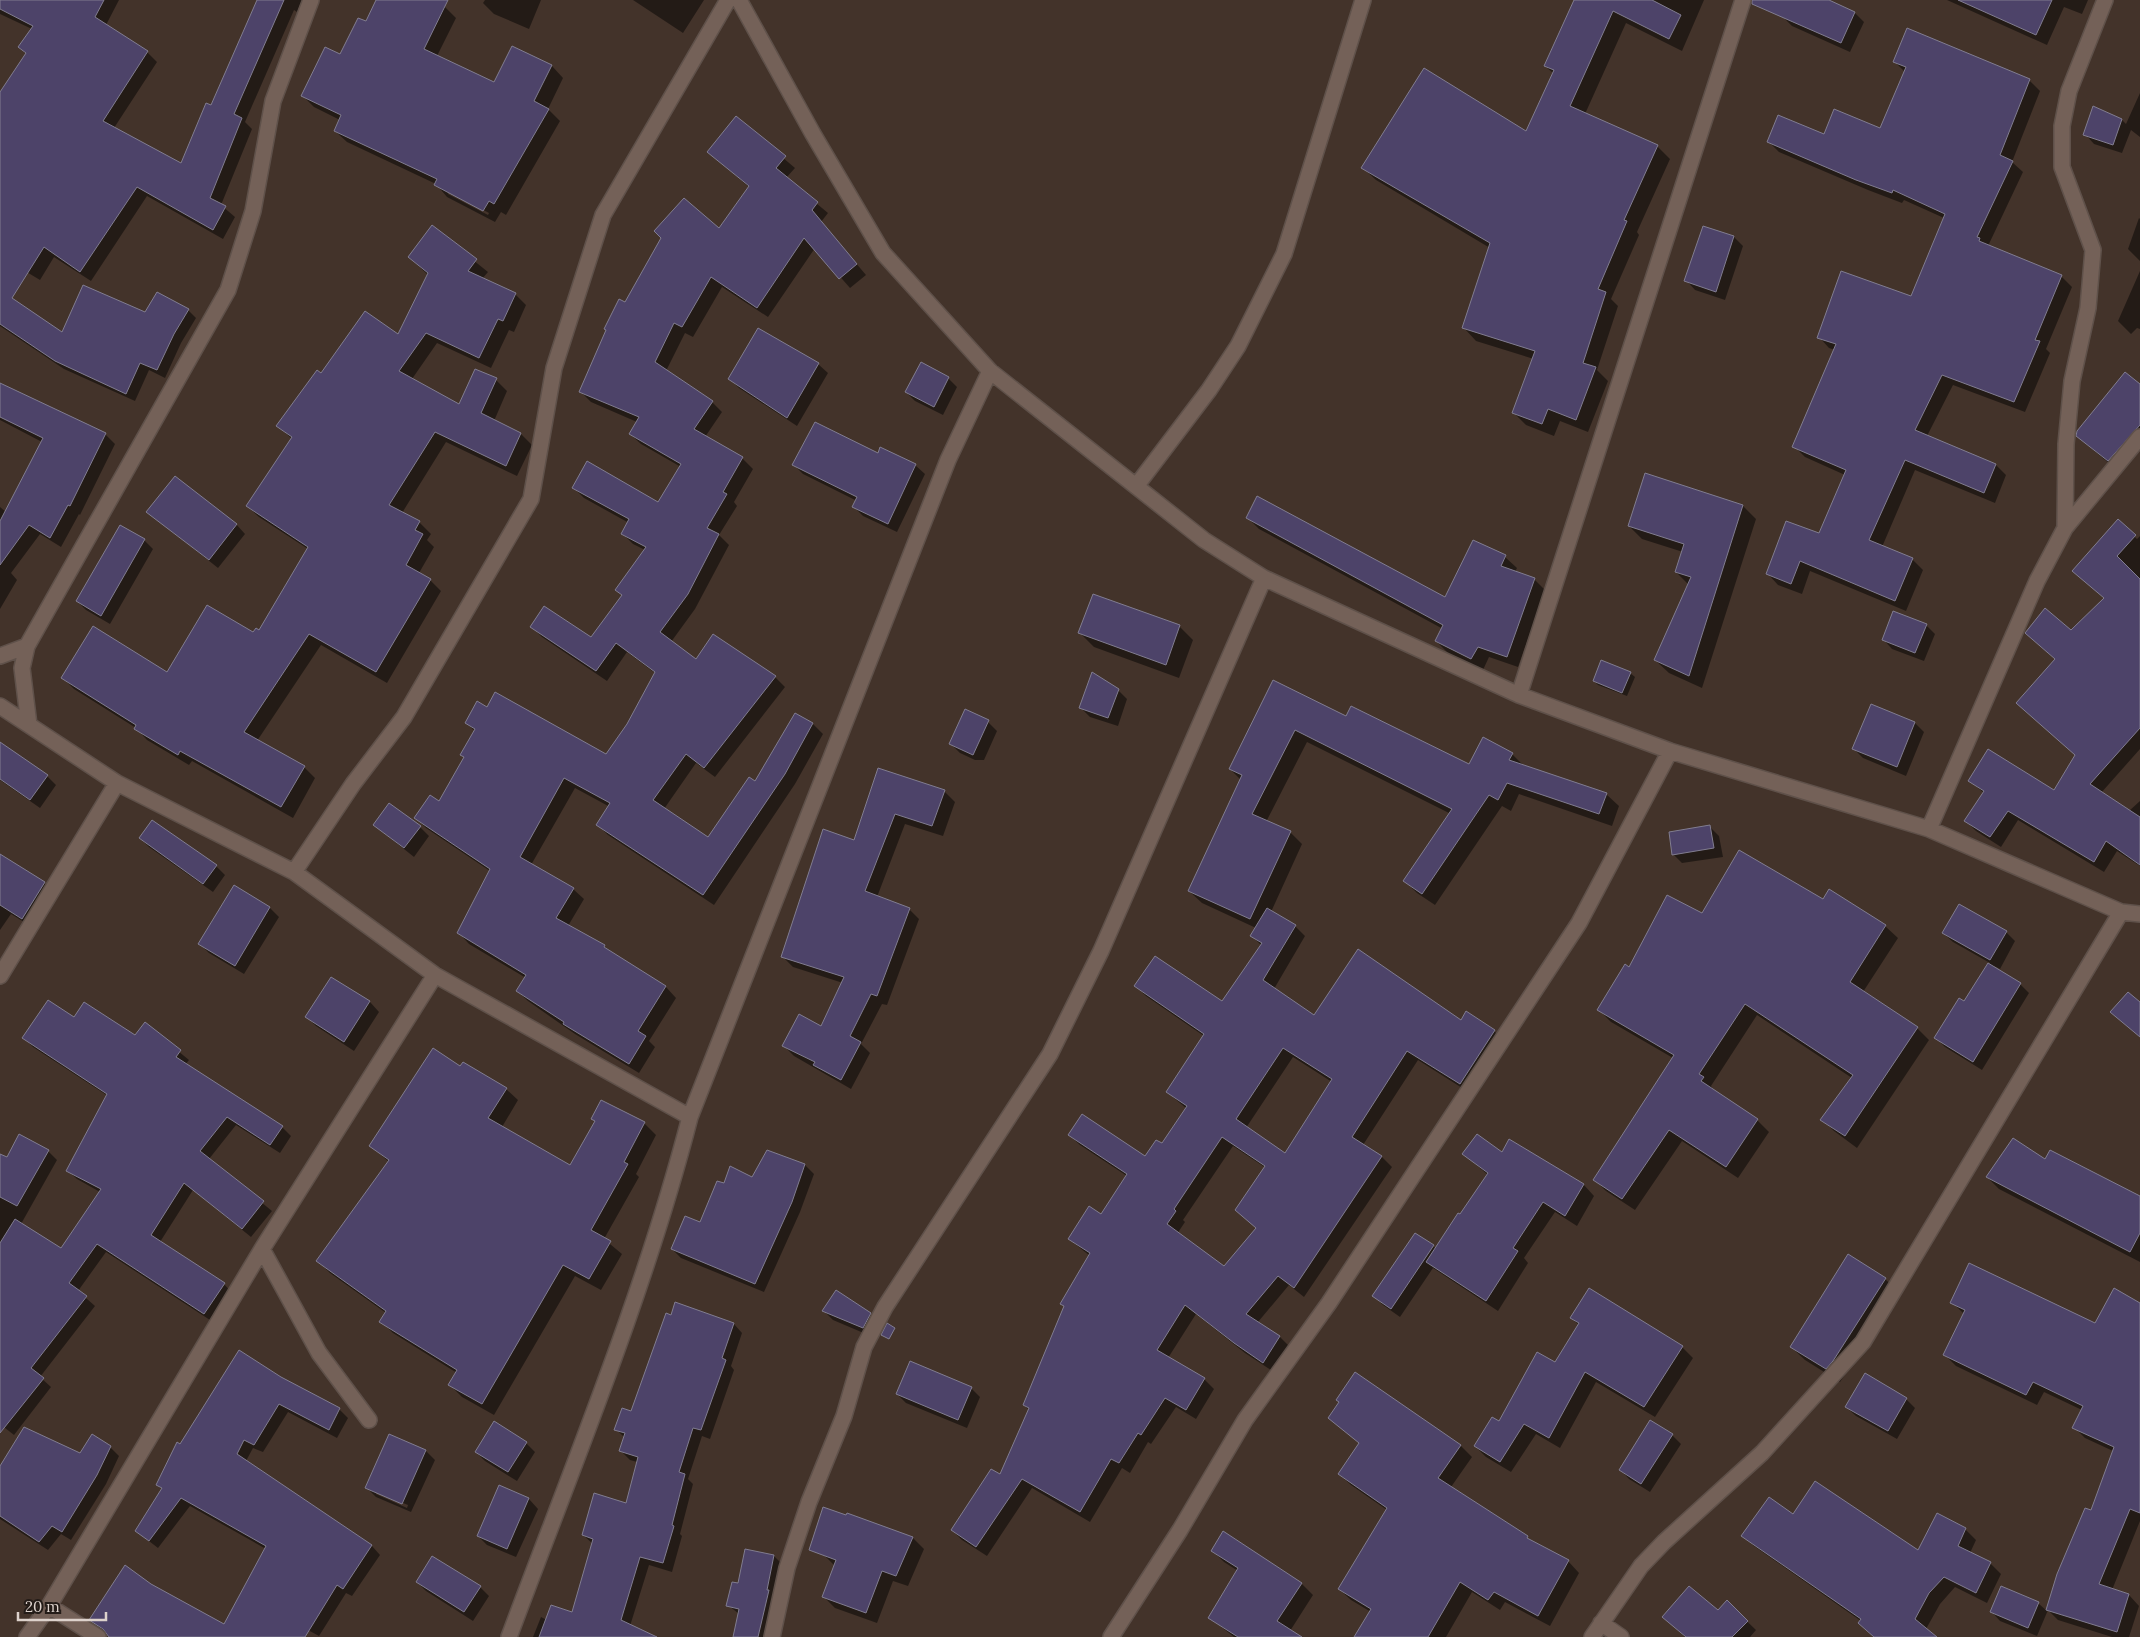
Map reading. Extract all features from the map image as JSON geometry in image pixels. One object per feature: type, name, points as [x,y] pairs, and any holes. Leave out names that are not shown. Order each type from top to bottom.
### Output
[{"type":"street","points":[[29,725],[22,668],[27,646],[228,290],[253,211],[273,101],[310,0]]},
{"type":"street","points":[[294,872],[353,784],[404,717],[531,500],[554,368],[603,215],[728,0]]},
{"type":"street","points":[[739,0],[813,134],[883,252],[990,372],[1204,540],[1264,578],[1520,695],[1670,751],[1929,829],[2121,912],[2140,914]]},
{"type":"street","points":[[1137,486],[1209,390],[1238,346],[1284,254],[1363,0]]},
{"type":"street","points":[[1520,695],[1743,0]]},
{"type":"street","points":[[2065,528],[2066,444],[2072,381],[2088,308],[2093,250],[2062,167],[2062,126],[2069,91],[2105,0]]},
{"type":"street","points":[[509,1637],[632,1309],[669,1197],[690,1117],[948,460],[990,372]]},
{"type":"street","points":[[1929,829],[2037,581],[2065,528],[2140,437]]},
{"type":"street","points":[[772,1637],[787,1568],[809,1502],[844,1416],[864,1347],[894,1292],[1050,1054],[1102,951],[1264,578]]},
{"type":"street","points":[[0,656],[27,646]]},
{"type":"street","points":[[0,706],[117,783],[294,872],[435,976],[690,1117]]},
{"type":"street","points":[[1111,1637],[1180,1530],[1246,1420],[1329,1303],[1579,923],[1670,751]]},
{"type":"street","points":[[0,976],[117,783]]},
{"type":"street","points":[[1592,1637],[1641,1566],[1664,1542],[1762,1453],[1863,1342],[2121,912]]},
{"type":"street","points":[[27,1637],[50,1606],[262,1249],[435,976]]},
{"type":"street","points":[[262,1249],[319,1353],[369,1420]]},
{"type":"street","points":[[50,1606],[98,1637]]},
{"type":"street","points":[[1601,1623],[1621,1637]]},
{"type":"building","points":[[0,0],[104,0],[95,17],[148,51],[103,121],[181,163],[206,103],[211,105],[257,0],[284,0],[234,114],[242,118],[210,198],[226,206],[213,230],[137,187],[80,272],[44,247],[12,298],[62,332],[83,285],[145,312],[157,292],[189,309],[174,334],[157,370],[140,363],[126,394],[55,361],[0,324],[0,92],[26,53],[18,47],[33,26],[0,9]]},
{"type":"building","points":[[376,0],[448,0],[424,49],[494,82],[512,46],[552,65],[534,101],[549,109],[494,204],[489,201],[483,211],[434,185],[437,179],[334,131],[341,115],[301,96],[325,47],[340,54],[358,18],[366,21]]},
{"type":"building","points":[[1574,0],[1652,0],[1681,15],[1669,39],[1613,11],[1570,106],[1658,145],[1624,220],[1627,221],[1598,289],[1606,292],[1583,363],[1596,367],[1576,420],[1548,409],[1542,424],[1512,413],[1535,351],[1462,328],[1490,243],[1361,168],[1424,68],[1526,131],[1554,70],[1544,66]]},
{"type":"building","points":[[1752,0],[1829,0],[1855,12],[1841,43],[1752,4]]},
{"type":"building","points":[[1958,0],[2052,0],[2036,35]]},
{"type":"building","points":[[1907,28],[2030,79],[2000,155],[2013,161],[1977,237],[1980,238],[1979,241],[2062,275],[2035,340],[2040,341],[2014,402],[1942,375],[1915,430],[1996,464],[1984,493],[1905,460],[1869,540],[1913,558],[1895,601],[1800,561],[1791,584],[1766,574],[1786,521],[1819,533],[1846,470],[1792,447],[1836,344],[1817,338],[1841,271],[1911,296],[1945,214],[1893,190],[1892,193],[1856,180],[1767,142],[1778,115],[1824,134],[1834,109],[1880,128],[1906,67],[1893,62]]},
{"type":"building","points":[[2093,106],[2122,119],[2113,145],[2083,135]]},
{"type":"building","points":[[736,116],[786,156],[776,168],[818,202],[812,210],[857,264],[839,279],[804,238],[757,308],[711,277],[682,327],[674,323],[655,362],[713,401],[694,429],[743,457],[723,492],[727,494],[707,528],[719,534],[688,594],[660,632],[696,659],[713,634],[776,676],[704,768],[686,754],[653,800],[708,837],[749,777],[755,781],[795,713],[813,723],[785,774],[703,895],[596,825],[610,803],[564,778],[520,857],[574,888],[556,918],[605,945],[604,947],[666,986],[638,1031],[646,1036],[629,1064],[563,1024],[564,1022],[516,991],[526,975],[457,933],[490,869],[414,818],[430,795],[439,801],[464,757],[460,755],[475,729],[465,723],[477,701],[487,707],[495,692],[606,754],[627,724],[655,672],[616,643],[596,671],[530,627],[544,606],[591,637],[622,595],[615,590],[646,547],[621,534],[629,519],[572,488],[587,461],[658,502],[681,464],[629,434],[639,417],[579,392],[606,330],[604,329],[619,299],[625,302],[661,238],[654,231],[684,198],[719,228],[749,186],[707,152]]},
{"type":"building","points":[[432,225],[477,259],[468,271],[516,293],[503,321],[498,319],[479,358],[426,333],[399,371],[459,404],[475,369],[497,378],[481,413],[521,433],[506,466],[435,432],[389,505],[420,521],[415,530],[423,534],[406,565],[431,579],[376,672],[309,634],[244,732],[305,766],[281,807],[180,751],[178,755],[134,729],[136,725],[61,678],[93,626],[167,672],[207,605],[253,632],[256,628],[259,630],[308,547],[246,506],[292,437],[276,426],[317,370],[321,373],[365,311],[398,334],[428,273],[408,257]]},
{"type":"building","points":[[1703,226],[1734,236],[1716,292],[1684,281]]},
{"type":"building","points":[[758,328],[819,363],[787,418],[728,379]]},
{"type":"building","points":[[921,362],[949,377],[934,407],[905,392]]},
{"type":"building","points":[[2125,372],[2140,384],[2140,425],[2108,461],[2076,436],[2077,431]]},
{"type":"building","points":[[0,383],[106,433],[70,506],[68,505],[50,538],[29,525],[0,565],[0,521],[43,438],[0,417]]},
{"type":"building","points":[[815,422],[878,453],[880,447],[916,464],[888,524],[852,507],[857,497],[792,465]]},
{"type":"building","points":[[1645,473],[1743,505],[1689,676],[1654,660],[1691,577],[1675,572],[1684,544],[1628,526]]},
{"type":"building","points":[[175,476],[237,524],[209,560],[146,512]]},
{"type":"building","points":[[1257,496],[1445,597],[1473,540],[1506,555],[1501,566],[1535,578],[1507,657],[1478,647],[1471,659],[1435,641],[1443,625],[1246,518]]},
{"type":"building","points":[[2118,519],[2136,535],[2117,556],[2140,579],[2140,728],[2090,784],[2140,817],[2140,865],[2106,841],[2094,862],[2008,811],[1990,837],[1964,821],[1984,791],[1968,781],[1988,749],[2054,790],[2075,755],[2016,703],[2055,659],[2025,633],[2045,608],[2071,630],[2104,598],[2072,571]]},
{"type":"building","points":[[120,525],[145,539],[101,616],[76,601]]},
{"type":"building","points":[[1093,594],[1180,625],[1166,665],[1078,633]]},
{"type":"building","points":[[1893,611],[1927,624],[1915,653],[1882,640]]},
{"type":"building","points":[[1601,660],[1631,672],[1622,693],[1593,681]]},
{"type":"building","points":[[1092,672],[1119,689],[1108,718],[1079,708]]},
{"type":"building","points":[[1273,680],[1346,716],[1351,706],[1469,764],[1483,737],[1513,753],[1509,760],[1607,793],[1599,814],[1507,783],[1498,800],[1489,795],[1422,894],[1403,881],[1452,809],[1295,730],[1252,814],[1291,831],[1250,919],[1188,891],[1242,775],[1229,769]]},
{"type":"building","points":[[1871,704],[1915,722],[1897,767],[1852,749]]},
{"type":"building","points":[[965,709],[989,720],[973,755],[949,744]]},
{"type":"building","points":[[0,742],[48,775],[30,800],[0,779]]},
{"type":"building","points":[[878,768],[945,790],[932,826],[895,814],[865,891],[910,908],[877,996],[871,994],[850,1036],[861,1042],[841,1080],[813,1065],[815,1062],[782,1046],[799,1014],[821,1026],[844,977],[781,957],[823,829],[854,840]]},
{"type":"building","points":[[389,803],[421,826],[404,848],[373,825]]},
{"type":"building","points":[[152,820],[217,865],[203,884],[139,838]]},
{"type":"building","points":[[1710,825],[1714,848],[1672,855],[1669,832]]},
{"type":"building","points":[[1739,850],[1823,899],[1829,889],[1886,925],[1850,982],[1918,1027],[1845,1136],[1820,1120],[1853,1075],[1745,1004],[1699,1074],[1704,1077],[1701,1081],[1758,1119],[1726,1167],[1669,1130],[1622,1199],[1593,1180],[1674,1055],[1597,1010],[1625,964],[1629,967],[1667,895],[1702,913]]},
{"type":"building","points":[[0,854],[45,882],[22,919],[0,905]]},
{"type":"building","points":[[234,885],[270,907],[235,966],[198,944]]},
{"type":"building","points":[[1959,904],[2007,931],[1990,960],[1942,933]]},
{"type":"building","points":[[1267,908],[1296,925],[1263,980],[1314,1015],[1358,949],[1461,1020],[1466,1011],[1495,1030],[1460,1084],[1407,1051],[1352,1137],[1382,1156],[1294,1288],[1278,1276],[1246,1314],[1280,1336],[1263,1363],[1185,1305],[1157,1350],[1205,1378],[1186,1410],[1165,1398],[1141,1435],[1138,1433],[1119,1463],[1111,1459],[1080,1512],[1022,1479],[976,1547],[951,1530],[991,1469],[1000,1474],[1029,1408],[1023,1405],[1064,1306],[1060,1304],[1090,1253],[1068,1239],[1089,1206],[1101,1214],[1127,1174],[1068,1135],[1082,1114],[1145,1156],[1156,1140],[1162,1143],[1187,1106],[1166,1092],[1204,1034],[1134,986],[1155,956],[1222,1001],[1262,943],[1250,936]],"holes":[[[1283,1048],[1332,1079],[1285,1153],[1236,1119]],[[1222,1137],[1265,1166],[1235,1210],[1256,1228],[1224,1266],[1167,1224],[1176,1211],[1174,1209]]]},
{"type":"building","points":[[1988,963],[2021,983],[1973,1062],[1934,1038],[1959,998],[1964,1001]]},
{"type":"building","points":[[331,977],[370,1001],[344,1042],[305,1017]]},
{"type":"building","points":[[2128,992],[2140,1002],[2140,1037],[2110,1012]]},
{"type":"building","points":[[48,1000],[74,1017],[84,1002],[135,1035],[145,1022],[181,1050],[176,1057],[283,1126],[270,1145],[227,1117],[200,1151],[264,1201],[242,1229],[184,1183],[151,1235],[225,1283],[204,1314],[97,1244],[69,1283],[87,1296],[31,1368],[44,1378],[0,1433],[0,1243],[15,1219],[61,1248],[101,1189],[66,1171],[107,1094],[22,1038]]},
{"type":"building","points":[[433,1048],[460,1066],[463,1062],[507,1088],[488,1118],[570,1165],[595,1121],[591,1119],[601,1100],[645,1122],[624,1162],[628,1164],[591,1230],[611,1241],[589,1279],[563,1265],[482,1404],[448,1385],[457,1370],[379,1322],[386,1311],[316,1261],[389,1160],[369,1146]]},
{"type":"building","points":[[19,1134],[49,1150],[17,1206],[0,1197],[0,1154],[7,1157]]},
{"type":"building","points":[[1477,1134],[1502,1152],[1509,1139],[1584,1184],[1565,1216],[1543,1202],[1513,1248],[1518,1251],[1486,1301],[1426,1262],[1458,1213],[1460,1214],[1488,1173],[1462,1154]]},
{"type":"building","points":[[2013,1138],[2045,1159],[2050,1150],[2140,1196],[2140,1233],[2130,1252],[1986,1177]]},
{"type":"building","points":[[767,1150],[805,1164],[792,1202],[755,1284],[671,1249],[685,1216],[700,1222],[717,1181],[724,1183],[730,1166],[752,1177]]},
{"type":"building","points":[[1415,1233],[1434,1245],[1391,1309],[1372,1296]]},
{"type":"building","points":[[1848,1254],[1886,1278],[1826,1369],[1790,1347]]},
{"type":"building","points":[[1969,1263],[2095,1323],[2114,1288],[2140,1303],[2140,1513],[2130,1509],[2099,1584],[2129,1594],[2117,1632],[2046,1610],[2057,1574],[2085,1508],[2091,1510],[2114,1447],[2072,1428],[2083,1406],[2033,1382],[2026,1395],[1943,1355],[1965,1310],[1950,1303]]},
{"type":"building","points":[[1589,1288],[1683,1346],[1644,1407],[1585,1372],[1549,1438],[1524,1424],[1500,1462],[1474,1446],[1492,1417],[1499,1421],[1537,1352],[1555,1362],[1579,1323],[1570,1318]]},
{"type":"building","points":[[836,1290],[871,1313],[863,1328],[822,1311]]},
{"type":"building","points":[[675,1302],[734,1323],[722,1358],[726,1360],[701,1430],[693,1428],[679,1472],[685,1474],[672,1525],[674,1526],[663,1563],[640,1557],[621,1620],[657,1637],[539,1637],[551,1605],[572,1612],[593,1539],[582,1535],[594,1493],[626,1503],[638,1457],[619,1451],[625,1433],[614,1430],[622,1408],[631,1411],[666,1313],[671,1315]]},
{"type":"building","points":[[887,1323],[895,1328],[889,1339],[881,1335]]},
{"type":"building","points":[[239,1350],[281,1377],[340,1408],[329,1430],[279,1404],[254,1445],[244,1440],[237,1454],[372,1545],[343,1589],[337,1585],[305,1637],[109,1637],[103,1629],[89,1620],[125,1565],[151,1584],[224,1624],[266,1546],[181,1498],[149,1541],[135,1531],[162,1488],[156,1485],[177,1442],[180,1444]]},
{"type":"building","points":[[910,1361],[972,1387],[958,1420],[896,1394]]},
{"type":"building","points":[[1355,1372],[1461,1445],[1438,1478],[1528,1536],[1527,1538],[1569,1560],[1538,1616],[1494,1592],[1488,1600],[1460,1582],[1428,1637],[1354,1637],[1371,1609],[1338,1589],[1387,1508],[1338,1474],[1359,1443],[1328,1418],[1339,1402],[1336,1400]]},
{"type":"building","points":[[1865,1373],[1907,1398],[1888,1431],[1845,1407]]},
{"type":"building","points":[[1650,1420],[1673,1434],[1641,1484],[1619,1470]]},
{"type":"building","points":[[494,1421],[527,1442],[508,1472],[475,1452]]},
{"type":"building","points":[[24,1427],[80,1453],[92,1434],[111,1446],[97,1475],[62,1532],[52,1526],[39,1542],[0,1516],[0,1466]]},
{"type":"building","points":[[389,1434],[426,1450],[402,1504],[365,1488]]},
{"type":"building","points":[[1815,1481],[1918,1550],[1937,1513],[1966,1528],[1958,1546],[1991,1562],[1976,1593],[1944,1577],[1929,1593],[1915,1619],[1937,1637],[1874,1637],[1858,1623],[1861,1619],[1741,1536],[1769,1497],[1793,1514]]},
{"type":"building","points":[[499,1485],[529,1498],[507,1549],[477,1536]]},
{"type":"building","points":[[823,1507],[846,1515],[847,1513],[913,1537],[896,1576],[882,1571],[866,1613],[822,1597],[836,1560],[809,1550]]},
{"type":"building","points":[[1223,1531],[1302,1583],[1277,1621],[1302,1637],[1238,1637],[1208,1618],[1238,1568],[1211,1551]]},
{"type":"building","points":[[745,1549],[774,1555],[767,1590],[769,1590],[758,1637],[733,1637],[739,1609],[726,1606],[732,1582],[738,1583]]},
{"type":"building","points":[[432,1556],[481,1586],[464,1612],[416,1582]]},
{"type":"building","points":[[1689,1586],[1718,1610],[1727,1600],[1748,1621],[1732,1637],[1686,1637],[1662,1617]]},
{"type":"building","points":[[2001,1586],[2039,1602],[2028,1628],[1990,1612]]}]
